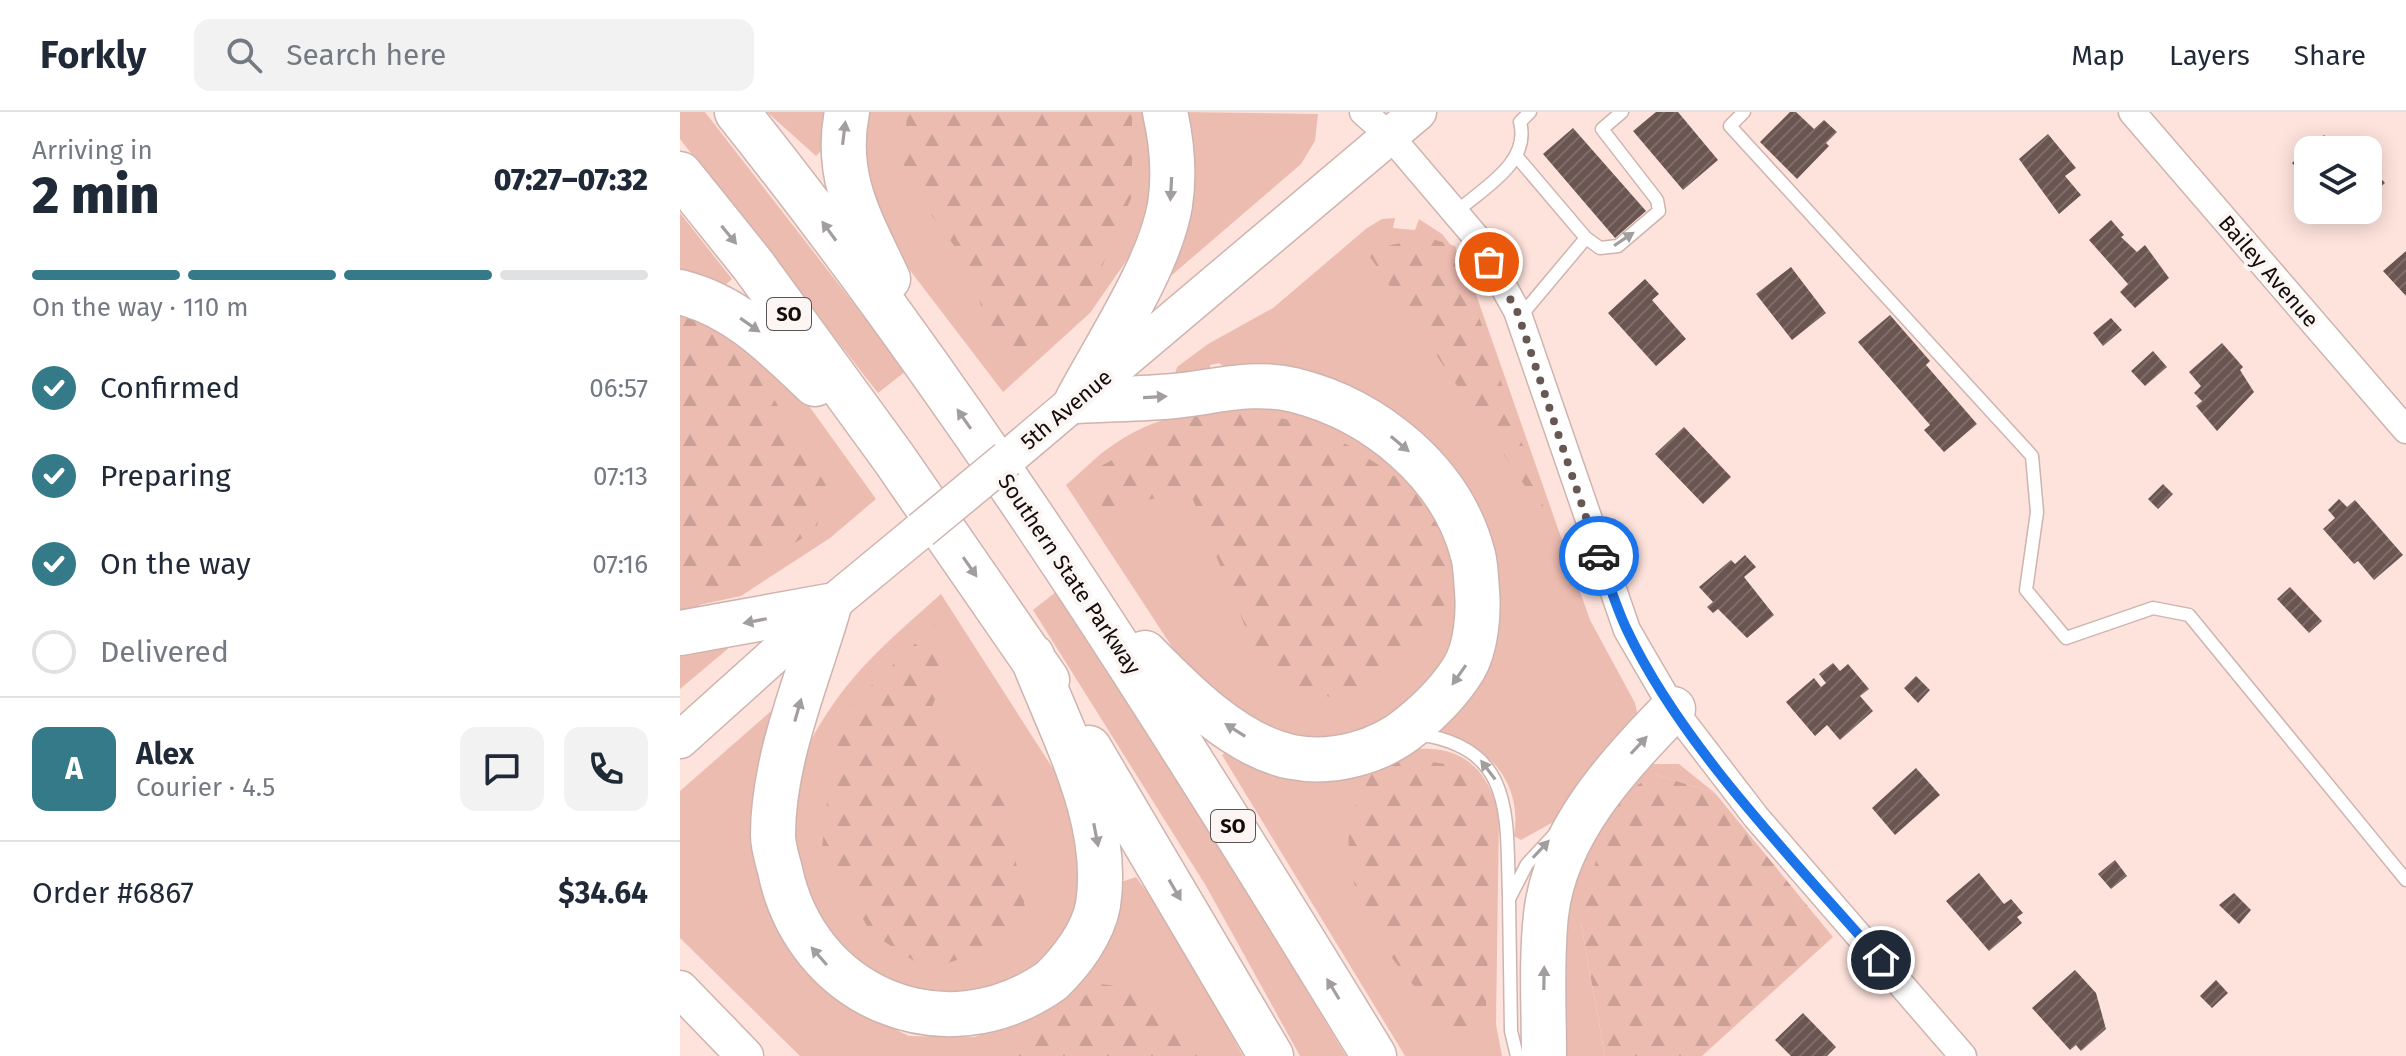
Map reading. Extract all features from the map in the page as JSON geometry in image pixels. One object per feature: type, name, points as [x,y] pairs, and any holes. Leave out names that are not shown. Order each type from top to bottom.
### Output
[{"type":"highway","name":"Southern State Parkway","points":[[737,112],[925,362],[1089,598],[1374,1056]]},
{"type":"highway","points":[[847,112],[841,140],[847,189],[925,362]]},
{"type":"highway","points":[[1077,401],[1149,265],[1170,206],[1173,149],[1165,112]]},
{"type":"highway","name":"SO","points":[[680,174],[753,265],[893,457],[1032,656],[1151,849],[1271,1056]]},
{"type":"highway","points":[[680,292],[703,297],[752,325],[893,457]]},
{"type":"highway","points":[[1077,401],[1174,396],[1235,386],[1293,390],[1351,411],[1402,443],[1445,494],[1473,555],[1479,612],[1466,666],[1436,706],[1395,740],[1342,758],[1291,757],[1242,736],[1197,705],[1089,598]]},
{"type":"highway","points":[[680,633],[829,606],[776,785],[773,838],[785,897],[811,948],[842,982],[880,1011],[927,1026],[980,1020],[1033,998],[1072,961],[1097,908],[1101,859],[1091,808],[1032,656]]},
{"type":"highway","points":[[1544,1056],[1546,912],[1565,848],[1599,794],[1632,751],[1673,709]]},
{"type":"main road","name":"5th Avenue","points":[[680,740],[829,606],[1418,112]]},
{"type":"main road","points":[[680,989],[745,1056]]},
{"type":"street","points":[[1363,112],[1390,136],[1476,237],[1519,318],[1627,630],[1673,709],[1756,817],[1963,1056]]},
{"type":"street","name":"Bailey Avenue","points":[[2132,112],[2406,430]]},
{"type":"lane","points":[[1455,213],[1518,158],[1524,137],[1520,122],[1530,112]]},
{"type":"lane","points":[[1518,158],[1586,238],[1600,248],[1618,246],[1659,211],[1657,200],[1602,129],[1622,112]]},
{"type":"lane","points":[[1744,112],[1730,126],[2032,456],[2037,512],[2026,590],[2066,638],[2153,608],[2189,615],[2406,880]]},
{"type":"lane","points":[[1519,318],[1586,238]]},
{"type":"lane","points":[[1395,740],[1417,734],[1459,744],[1483,761],[1500,786],[1506,814],[1511,1031],[1517,1056]]},
{"type":"lane","points":[[1509,899],[1527,864],[1599,794]]},
{"type":"green space","points":[[680,112],[705,112],[906,371],[878,393],[680,139]]},
{"type":"green space","points":[[767,112],[831,112],[827,145],[816,156]]},
{"type":"green space","points":[[859,112],[1151,112],[1160,155],[1139,260],[1129,257],[1090,313],[1003,392],[873,222]]},
{"type":"green space","points":[[907,112],[1132,112],[1132,196],[1087,302],[1042,351],[1016,352],[986,322],[969,266],[903,176]]},
{"type":"green space","points":[[1182,112],[1318,114],[1315,141],[1301,164],[1165,281]]},
{"type":"green space","points":[[680,213],[732,279],[720,290],[680,275]]},
{"type":"green space","points":[[1395,218],[1393,228],[1415,230],[1419,219],[1442,234],[1465,263],[1590,620],[1635,703],[1639,721],[1566,815],[1521,840],[1514,836],[1513,798],[1498,768],[1471,745],[1436,731],[1470,690],[1440,461],[1220,369],[1223,366],[1219,363],[1210,365],[1210,370],[1175,374],[1177,367],[1208,344],[1273,308],[1367,228],[1382,219]]},
{"type":"green space","points":[[1426,237],[1455,246],[1548,520],[1366,251]]},
{"type":"green space","points":[[680,302],[773,356],[876,499],[830,538],[741,596],[699,605],[701,621],[680,622]]},
{"type":"green space","points":[[680,313],[733,331],[827,487],[816,529],[733,584],[680,595]]},
{"type":"green space","points":[[1278,397],[1395,453],[1463,560],[1464,624],[1445,676],[1360,740],[1274,742],[1199,688],[1066,485],[1107,449],[1151,424],[1214,407]]},
{"type":"green space","points":[[1245,411],[1285,419],[1350,446],[1420,493],[1451,550],[1442,620],[1403,666],[1338,698],[1270,687],[1189,490],[1102,511],[1099,467],[1203,412]]},
{"type":"green space","points":[[1057,591],[1232,866],[1346,1056],[1300,1056],[1206,886],[1033,610]]},
{"type":"green space","points":[[941,594],[1075,803],[1080,919],[1046,966],[988,1003],[865,983],[813,921],[786,844],[799,739],[810,742],[838,698],[868,661]]},
{"type":"green space","points":[[935,625],[947,667],[927,721],[948,745],[999,778],[1025,907],[994,947],[928,970],[871,933],[822,848],[836,719]]},
{"type":"green space","points":[[725,639],[730,647],[680,689],[680,648]]},
{"type":"green space","points":[[802,684],[768,720],[772,726],[797,953],[845,1005],[909,1036],[974,1037],[1029,1020],[1075,984],[1118,883],[1136,877],[1169,922],[1243,1056],[800,1056],[680,938],[680,791]]},
{"type":"green space","points":[[1236,744],[1384,756],[1436,749],[1463,758],[1483,776],[1499,817],[1496,1024],[1502,1056],[1405,1056],[1222,755]]},
{"type":"green space","points":[[1412,759],[1466,767],[1493,799],[1486,1008],[1479,1032],[1454,1031],[1416,988],[1380,940],[1356,888],[1350,860],[1349,831],[1355,807],[1374,768]]},
{"type":"green space","points":[[1649,764],[1679,764],[1715,793],[1654,774],[1581,924],[1605,1056],[1562,1056],[1560,936],[1582,845]]},
{"type":"green space","points":[[1654,774],[1715,793],[1833,937],[1702,1056],[1605,1056],[1581,924],[1602,835],[1623,795]]},
{"type":"green space","points":[[1101,984],[1142,990],[1189,1037],[1197,1056],[1002,1056]]},
{"type":"building","points":[[1656,112],[1678,112],[1718,160],[1683,190],[1633,131]]},
{"type":"building","points":[[1790,112],[1796,112],[1814,129],[1824,120],[1837,132],[1826,143],[1829,146],[1797,179],[1760,142]]},
{"type":"building","points":[[1573,128],[1646,211],[1615,238],[1543,154]]},
{"type":"building","points":[[2048,134],[2076,168],[2065,176],[2081,195],[2059,214],[2019,159]]},
{"type":"building","points":[[2111,220],[2124,235],[2121,237],[2137,252],[2145,245],[2169,278],[2135,308],[2120,292],[2128,284],[2089,240]]},
{"type":"building","points":[[2406,251],[2406,296],[2383,271]]},
{"type":"building","points":[[1791,267],[1826,313],[1792,340],[1756,294]]},
{"type":"building","points":[[1645,279],[1659,294],[1652,300],[1686,339],[1656,366],[1608,313]]},
{"type":"building","points":[[1890,315],[1930,361],[1926,365],[1977,424],[1944,452],[1924,430],[1930,425],[1858,342]]},
{"type":"building","points":[[2111,318],[2122,330],[2103,346],[2093,333]]},
{"type":"building","points":[[2222,343],[2243,367],[2240,370],[2254,392],[2217,431],[2196,406],[2202,401],[2194,393],[2201,386],[2189,372]]},
{"type":"building","points":[[2153,351],[2167,367],[2145,386],[2131,371]]},
{"type":"building","points":[[1684,427],[1731,477],[1703,504],[1655,454]]},
{"type":"building","points":[[2163,484],[2173,494],[2158,509],[2148,499]]},
{"type":"building","points":[[2339,499],[2347,507],[2355,500],[2403,555],[2374,580],[2358,561],[2354,564],[2323,529],[2335,518],[2328,510]]},
{"type":"building","points":[[1745,555],[1756,567],[1744,577],[1774,615],[1747,638],[1718,609],[1713,613],[1707,607],[1713,602],[1699,587],[1731,560],[1735,564]]},
{"type":"building","points":[[2290,587],[2322,621],[2309,633],[2277,599]]},
{"type":"building","points":[[1833,663],[1840,671],[1848,664],[1869,689],[1860,696],[1873,711],[1840,740],[1827,725],[1815,736],[1786,702],[1814,678],[1821,687],[1826,683],[1819,674]]},
{"type":"building","points":[[1916,676],[1930,690],[1918,703],[1904,688]]},
{"type":"building","points":[[1916,768],[1940,795],[1895,835],[1872,808]]},
{"type":"building","points":[[2115,860],[2127,876],[2111,889],[2098,874]]},
{"type":"building","points":[[1979,873],[2004,904],[2011,899],[2023,913],[2017,917],[2022,923],[1989,951],[1946,901]]},
{"type":"building","points":[[2234,893],[2251,910],[2239,924],[2219,905]]},
{"type":"building","points":[[2075,970],[2096,993],[2106,1029],[2081,1051],[2076,1045],[2070,1050],[2032,1008]]},
{"type":"building","points":[[2216,980],[2228,993],[2212,1008],[2200,996]]},
{"type":"building","points":[[1803,1013],[1836,1047],[1827,1056],[1791,1056],[1775,1040]]},
{"type":"way so far","points":[[1489,262],[1517,311],[1599,556]]},
{"type":"route","points":[[1599,556],[1627,630],[1673,709],[1756,817],[1881,960]]}]
